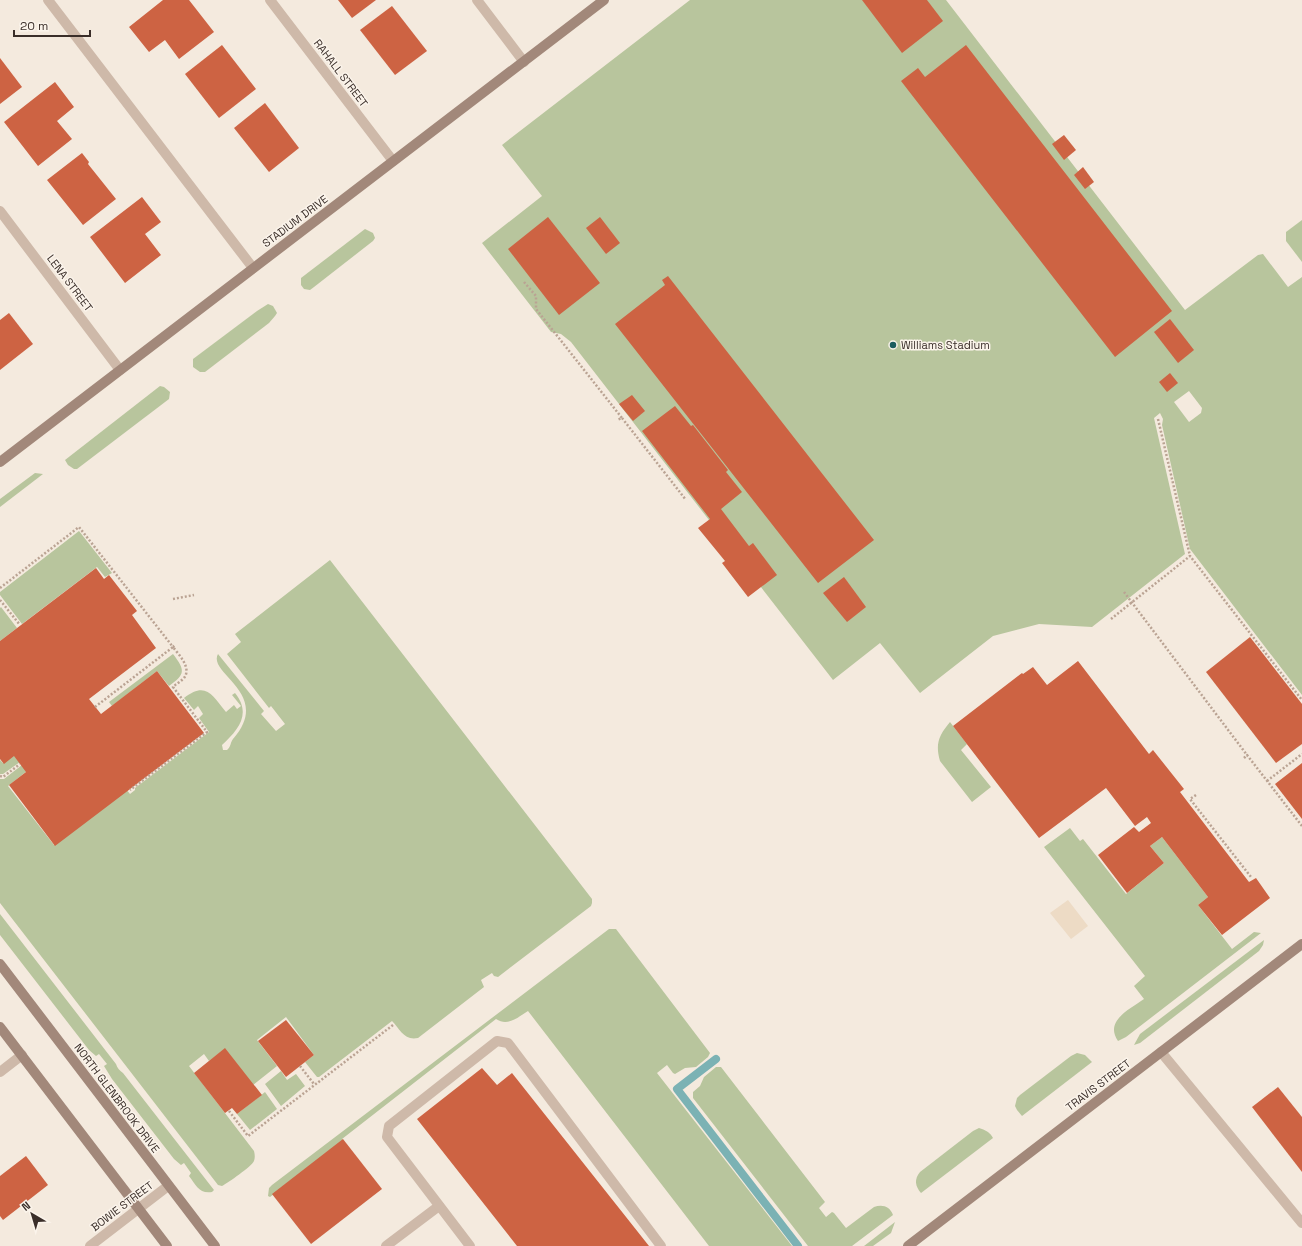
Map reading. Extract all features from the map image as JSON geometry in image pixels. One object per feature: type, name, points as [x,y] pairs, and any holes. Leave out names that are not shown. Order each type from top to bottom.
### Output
[{"type":"street","points":[[48,0],[253,268]]},
{"type":"street","name":"RAHALL STREET","points":[[270,0],[393,162]]},
{"type":"street","points":[[476,0],[524,62]]},
{"type":"street","name":"STADIUM DRIVE","points":[[0,462],[604,0]]},
{"type":"street","name":"LENA STREET","points":[[1,215],[120,370]]},
{"type":"street","name":"TRAVIS STREET","points":[[908,1246],[1302,944]]},
{"type":"street","name":"NORTH GLENBROOK DRIVE","points":[[0,964],[215,1246]]},
{"type":"street","points":[[0,1027],[167,1246]]},
{"type":"street","points":[[470,1246],[387,1137],[389,1126],[497,1041],[508,1043],[661,1246]]},
{"type":"street","points":[[1161,1052],[1302,1223]]},
{"type":"street","points":[[0,1072],[22,1055]]},
{"type":"street","name":"BOWIE STREET","points":[[90,1246],[168,1186]]},
{"type":"street","points":[[386,1246],[439,1206]]},
{"type":"path","points":[[524,282],[536,296],[536,309],[686,500]]},
{"type":"path","points":[[617,420],[622,418]]},
{"type":"path","points":[[1158,419],[1190,556],[1302,700]]},
{"type":"path","points":[[0,588],[79,527],[174,646],[184,663],[186,674],[184,678],[173,687],[207,732],[130,790]]},
{"type":"path","points":[[1110,619],[1190,556]]},
{"type":"path","points":[[1124,592],[1302,826]]},
{"type":"path","points":[[174,599],[194,595]]},
{"type":"path","points":[[0,600],[20,625]]},
{"type":"path","points":[[96,707],[174,646]]},
{"type":"path","points":[[1267,781],[1302,754]]},
{"type":"path","points":[[1244,758],[1247,755]]},
{"type":"path","points":[[0,776],[3,777],[20,764]]},
{"type":"path","points":[[1196,795],[1190,799],[1251,877]]},
{"type":"path","points":[[229,1111],[248,1136],[392,1025]]},
{"type":"path","points":[[300,1066],[314,1084]]},
{"type":"green space","name":"Williams Stadium","points":[[690,0],[946,0],[1185,310],[1258,255],[1263,254],[1288,287],[1302,277],[1302,695],[1190,549],[1162,425],[1163,419],[1160,413],[1154,418],[1185,554],[1092,627],[1039,624],[993,636],[920,693],[880,643],[833,680],[571,342],[561,334],[551,332],[482,243],[542,196],[502,145]],"holes":[[[1189,391],[1202,408],[1201,413],[1189,422],[1174,402]]]},
{"type":"green space","points":[[1302,220],[1302,262],[1286,241],[1286,232]]},
{"type":"green space","points":[[365,229],[373,233],[375,238],[373,241],[310,290],[304,289],[301,285],[301,278]]},
{"type":"green space","points":[[268,304],[273,306],[277,313],[269,323],[205,372],[200,372],[193,367],[193,359]]},
{"type":"green space","points":[[160,386],[164,387],[170,392],[169,399],[77,469],[74,469],[68,465],[65,460]]},
{"type":"green space","points":[[35,473],[43,474],[0,507],[0,499]]},
{"type":"green space","points":[[79,531],[112,573],[105,577],[97,567],[22,624],[0,595],[0,592]]},
{"type":"green space","points":[[330,560],[592,899],[592,903],[591,906],[498,977],[494,976],[492,973],[481,980],[484,987],[418,1038],[409,1038],[400,1031],[392,1021],[319,1077],[317,1077],[305,1062],[314,1055],[286,1017],[257,1040],[277,1066],[253,1085],[225,1049],[209,1061],[204,1054],[189,1066],[255,1154],[254,1161],[249,1167],[222,1186],[218,1185],[0,903],[0,779],[4,779],[22,765],[27,771],[8,786],[54,845],[126,789],[130,794],[135,790],[135,788],[209,732],[199,718],[203,714],[198,706],[194,710],[184,698],[192,693],[203,690],[208,692],[217,700],[226,712],[234,705],[237,709],[241,706],[232,695],[235,693],[240,701],[243,715],[238,727],[222,745],[223,750],[227,750],[243,723],[246,709],[243,697],[217,662],[218,654],[264,711],[261,714],[276,731],[285,724],[271,706],[269,708],[227,654],[241,642],[235,634]]},
{"type":"green space","points":[[1,607],[17,628],[0,641],[0,608]]},
{"type":"green space","points":[[173,654],[180,664],[182,672],[175,682],[169,686],[157,671],[112,706],[109,702]]},
{"type":"green space","points":[[950,722],[967,744],[961,750],[991,787],[972,802],[940,761],[938,750],[939,740],[943,731]]},
{"type":"green space","points":[[14,755],[20,762],[3,774],[0,774],[0,760],[3,763]]},
{"type":"green space","points":[[1070,828],[1080,841],[1083,839],[1126,894],[1164,863],[1150,846],[1162,837],[1208,897],[1198,905],[1232,949],[1254,932],[1261,933],[1126,1037],[1118,1041],[1114,1027],[1116,1022],[1126,1011],[1144,999],[1134,986],[1145,976],[1044,847]]},
{"type":"green space","points":[[0,914],[117,1067],[214,1190],[212,1192],[204,1192],[198,1188],[189,1176],[191,1173],[184,1163],[181,1165],[174,1159],[112,1079],[104,1066],[107,1064],[99,1054],[96,1056],[89,1050],[0,935]]},
{"type":"green space","points":[[609,929],[616,929],[710,1053],[708,1057],[696,1067],[685,1068],[675,1074],[667,1065],[657,1073],[792,1246],[709,1246],[528,1011],[509,1022],[496,1019],[342,1139],[344,1141],[270,1197],[268,1196],[269,1188],[272,1185]]},
{"type":"green space","points":[[1264,940],[1259,951],[1140,1043],[1134,1045],[1140,1034]]},
{"type":"green space","points":[[1077,1053],[1085,1055],[1092,1062],[1022,1116],[1015,1106],[1017,1098]]},
{"type":"green space","points":[[716,1067],[721,1067],[825,1202],[819,1208],[826,1217],[832,1212],[834,1213],[846,1228],[877,1206],[885,1206],[892,1212],[893,1215],[852,1246],[808,1246],[693,1098],[693,1092],[700,1086],[704,1077]]},
{"type":"green space","points":[[281,1071],[287,1080],[296,1074],[305,1086],[281,1106],[265,1084]]},
{"type":"green space","points":[[265,1092],[277,1109],[250,1130],[237,1114]]},
{"type":"green space","points":[[979,1128],[990,1134],[993,1138],[921,1193],[917,1188],[916,1182],[920,1172]]},
{"type":"green space","points":[[895,1222],[891,1233],[873,1246],[864,1246]]},
{"type":"shaded area","points":[[1068,900],[1088,926],[1071,939],[1050,913]]},
{"type":"building","points":[[163,0],[189,0],[214,32],[179,59],[165,40],[149,52],[129,27]]},
{"type":"building","points":[[338,0],[376,0],[352,18]]},
{"type":"building","points":[[862,0],[927,0],[943,21],[902,53]]},
{"type":"building","points":[[392,6],[427,51],[395,75],[360,30]]},
{"type":"building","points":[[222,45],[256,89],[219,118],[185,74]]},
{"type":"building","points":[[966,45],[1172,311],[1115,357],[901,81],[918,68],[925,77]]},
{"type":"building","points":[[0,58],[22,87],[0,104]]},
{"type":"building","points":[[55,82],[74,107],[57,121],[72,139],[38,166],[4,122]]},
{"type":"building","points":[[265,103],[299,148],[269,172],[234,128]]},
{"type":"building","points":[[1064,135],[1076,150],[1064,160],[1052,144]]},
{"type":"building","points":[[82,153],[89,162],[88,164],[116,199],[83,225],[47,180]]},
{"type":"building","points":[[1083,167],[1094,182],[1085,189],[1074,175]]},
{"type":"building","points":[[142,197],[161,222],[145,234],[161,255],[125,283],[90,237]]},
{"type":"building","points":[[548,217],[600,283],[559,315],[508,249]]},
{"type":"building","points":[[600,217],[620,243],[606,254],[586,228]]},
{"type":"building","points":[[668,276],[874,540],[818,583],[615,324],[665,285],[662,280]]},
{"type":"building","points":[[9,313],[33,344],[0,370],[0,320]]},
{"type":"building","points":[[1170,319],[1194,350],[1178,363],[1154,332]]},
{"type":"building","points":[[1170,373],[1178,383],[1167,392],[1159,382]]},
{"type":"building","points":[[632,395],[645,411],[633,421],[619,404]]},
{"type":"building","points":[[675,406],[691,426],[693,425],[728,470],[726,472],[742,492],[721,509],[749,546],[753,543],[777,575],[748,597],[722,563],[725,561],[698,528],[710,519],[642,431]]},
{"type":"building","points":[[96,568],[104,579],[109,575],[137,611],[132,615],[156,648],[89,699],[101,714],[157,671],[204,733],[55,846],[9,785],[26,772],[14,756],[4,764],[0,759],[0,641]]},
{"type":"building","points":[[844,577],[866,607],[847,622],[823,593]]},
{"type":"building","points":[[1250,637],[1302,704],[1302,744],[1276,763],[1206,672]]},
{"type":"building","points":[[1078,661],[1149,754],[1153,750],[1184,789],[1180,792],[1249,882],[1256,878],[1270,898],[1222,935],[1198,905],[1208,897],[1162,837],[1150,846],[1164,863],[1127,893],[1098,855],[1134,827],[1139,832],[1151,823],[1147,817],[1135,826],[1106,788],[1039,838],[953,726],[1022,673],[1023,674],[1033,667],[1047,685]]},
{"type":"building","points":[[1302,763],[1302,819],[1275,784]]},
{"type":"building","points":[[286,1020],[314,1055],[286,1077],[258,1041]]},
{"type":"building","points":[[225,1048],[262,1095],[237,1114],[232,1108],[225,1113],[194,1073]]},
{"type":"building","points":[[482,1068],[497,1085],[512,1073],[649,1246],[517,1246],[417,1119]]},
{"type":"building","points":[[1278,1087],[1302,1117],[1302,1172],[1252,1107]]},
{"type":"building","points":[[343,1139],[382,1189],[311,1244],[272,1194]]},
{"type":"building","points":[[26,1156],[48,1185],[3,1220],[0,1216],[0,1176]]},
{"type":"waterway","points":[[716,1059],[677,1089],[798,1246]]},
{"type":"place","name":"Williams Stadium","points":[[893,345]]}]
